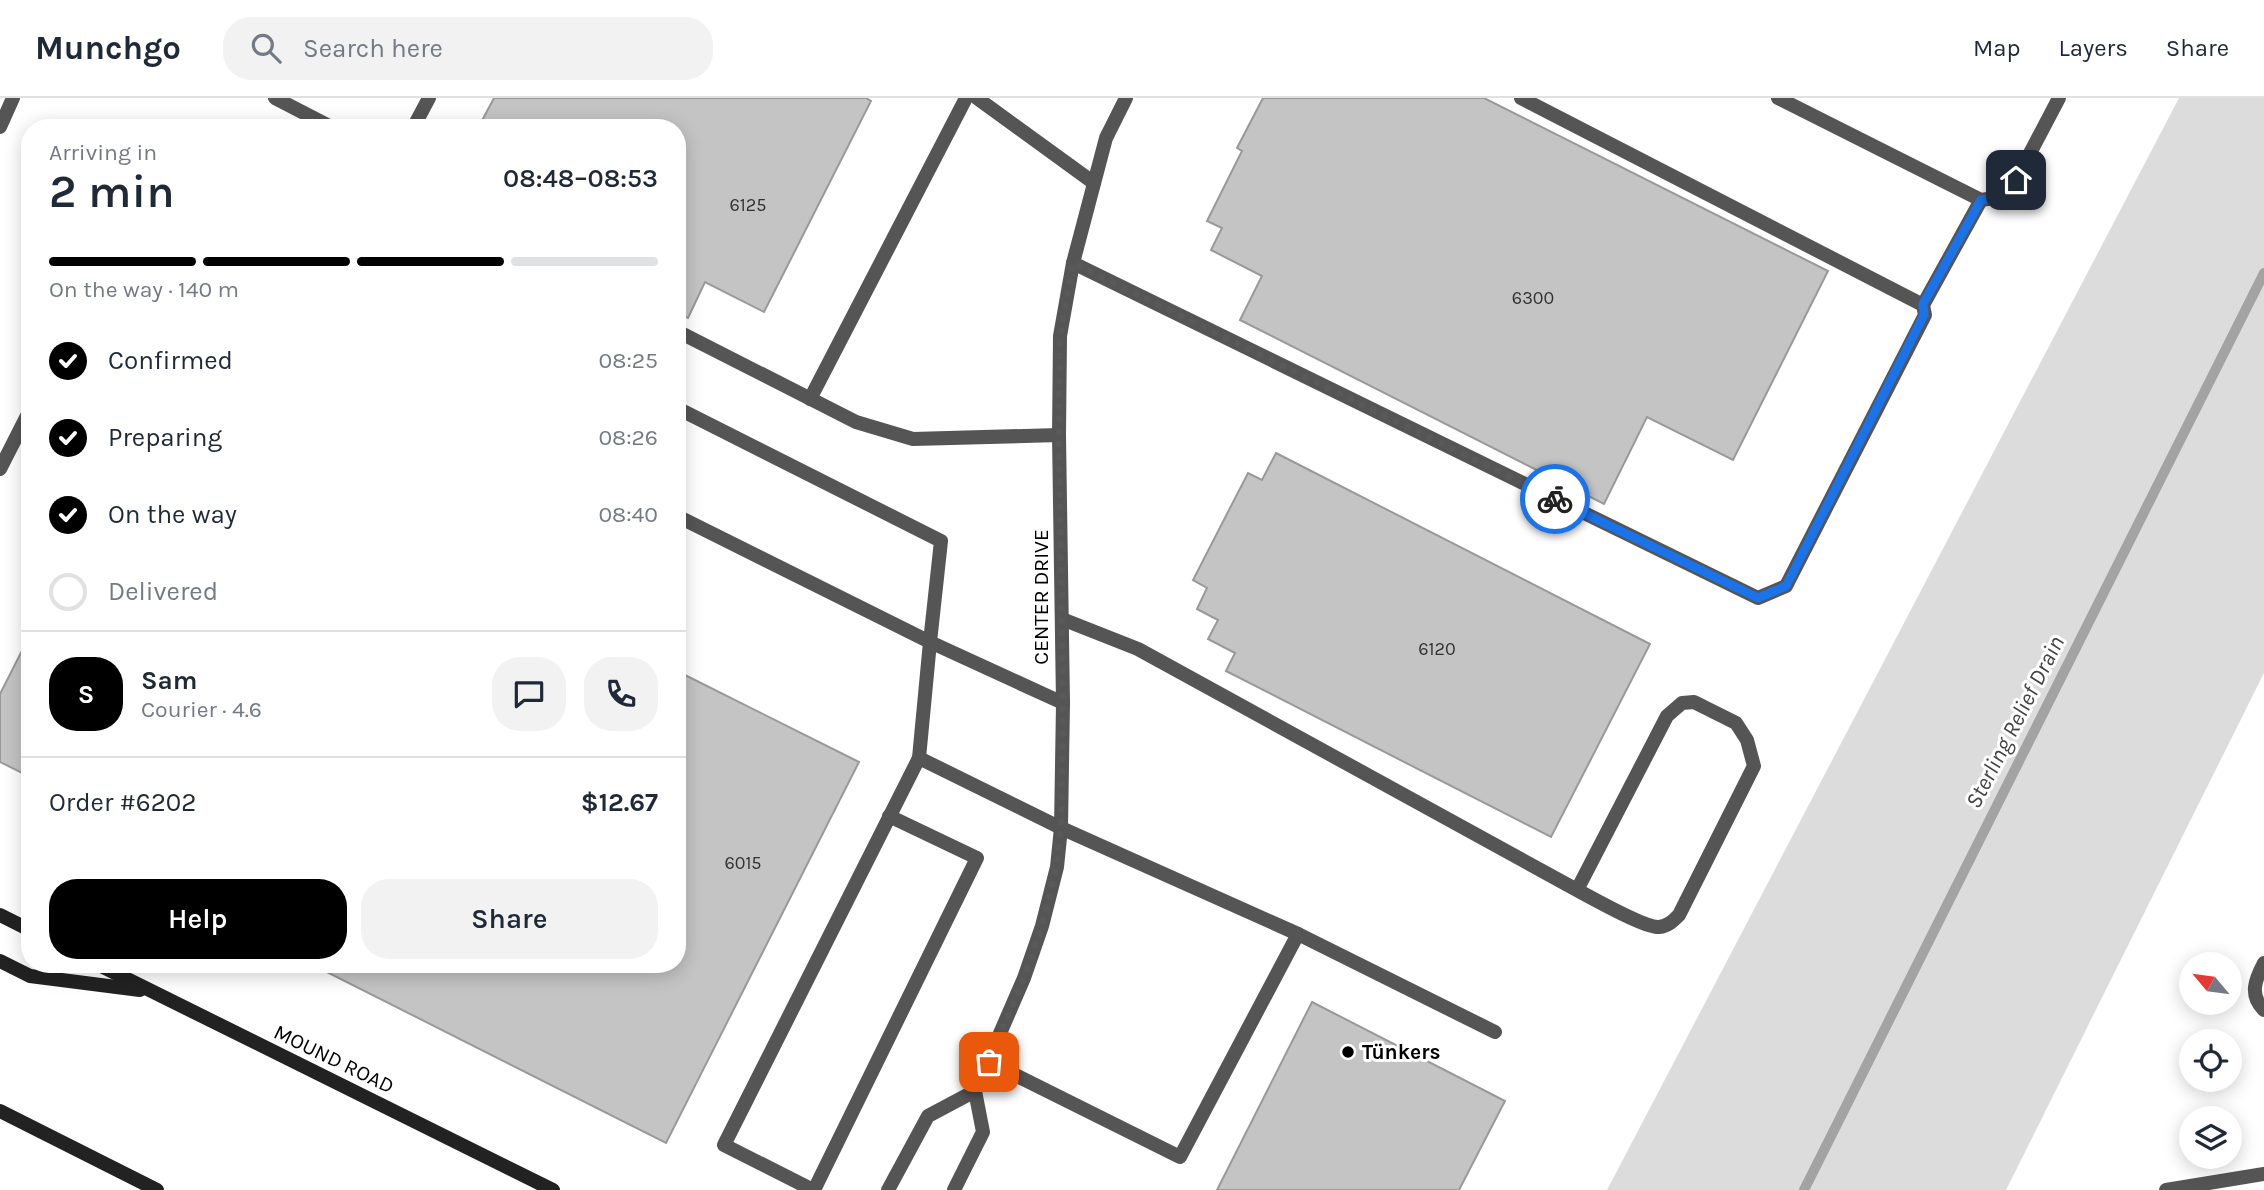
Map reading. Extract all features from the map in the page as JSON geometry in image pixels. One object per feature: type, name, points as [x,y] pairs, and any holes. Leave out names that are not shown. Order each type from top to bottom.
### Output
[{"type":"main road","points":[[0,915],[21,926]]},
{"type":"main road","points":[[0,961],[21,972]]},
{"type":"main road","points":[[24,973],[152,992]]},
{"type":"main road","name":"MOUND ROAD","points":[[115,973],[553,1190]]},
{"type":"main road","points":[[0,1111],[157,1190]]},
{"type":"street","points":[[0,127],[13,98]]},
{"type":"street","points":[[275,98],[316,119]]},
{"type":"street","points":[[418,119],[429,98]]},
{"type":"street","points":[[810,399],[966,98]]},
{"type":"street","points":[[977,98],[1094,183]]},
{"type":"street","name":"CENTER DRIVE","points":[[975,1091],[1024,978],[1042,926],[1056,867],[1061,828],[1063,703],[1060,336],[1073,263],[1106,138],[1126,98]]},
{"type":"street","points":[[1521,98],[1923,304]]},
{"type":"street","points":[[1779,98],[1981,200],[1994,198],[2016,180],[2059,98]]},
{"type":"street","points":[[1073,263],[1758,598],[1786,586],[1924,315],[1923,304],[1981,200]]},
{"type":"street","points":[[686,336],[856,422],[913,439],[1059,435]]},
{"type":"street","points":[[686,413],[941,541],[919,758],[889,816],[723,1146],[814,1190],[977,858],[889,816]]},
{"type":"street","points":[[0,469],[21,428]]},
{"type":"street","points":[[686,520],[930,642],[1063,703]]},
{"type":"street","points":[[1062,619],[1138,649],[1577,890],[1639,921],[1658,927],[1670,923],[1679,915],[1754,766],[1747,740],[1736,723],[1694,702],[1682,703],[1667,716],[1577,890]]},
{"type":"street","points":[[919,758],[1061,828],[1298,934],[1495,1032]]},
{"type":"street","points":[[989,1062],[1180,1157],[1298,934]]},
{"type":"street","points":[[2264,963],[2255,980],[2254,996],[2264,1010]]},
{"type":"street","points":[[888,1190],[928,1116],[975,1091],[983,1132],[954,1190]]},
{"type":"street","points":[[2166,1190],[2264,1174]]},
{"type":"shaded area","name":"Sterling Relief Drain","points":[[2179,98],[2264,98],[2264,673],[2006,1190],[1607,1190]]},
{"type":"building","points":[[494,98],[866,98],[871,101],[764,312],[705,282],[688,318],[686,119],[483,119]]},
{"type":"building","points":[[1263,98],[1484,98],[1828,271],[1733,460],[1647,417],[1604,504],[1240,320],[1262,276],[1211,250],[1222,228],[1207,221],[1242,151],[1237,148]]},
{"type":"building","points":[[1276,453],[1650,644],[1551,837],[1226,671],[1235,653],[1208,639],[1218,620],[1197,609],[1207,588],[1193,580],[1248,473],[1262,480]]},
{"type":"building","points":[[21,653],[21,772],[0,762],[0,694]]},
{"type":"building","points":[[686,676],[859,762],[666,1143],[329,973],[686,973]]},
{"type":"building","name":"Tünkers","points":[[1312,1002],[1505,1101],[1459,1190],[1217,1190]]},
{"type":"waterway","name":"Sterling Relief Drain","points":[[1804,1190],[2264,273]]},
{"type":"way so far","points":[[989,1062],[1024,978],[1042,926],[1056,867],[1061,828],[1063,703],[1060,336],[1073,263],[1555,499]]},
{"type":"place","name":"Tünkers","points":[[1348,1052]]},
{"type":"route","points":[[1555,499],[1758,598],[1786,586],[1924,315],[1923,304],[1960,237],[1981,200],[1994,198],[2016,180]]}]
